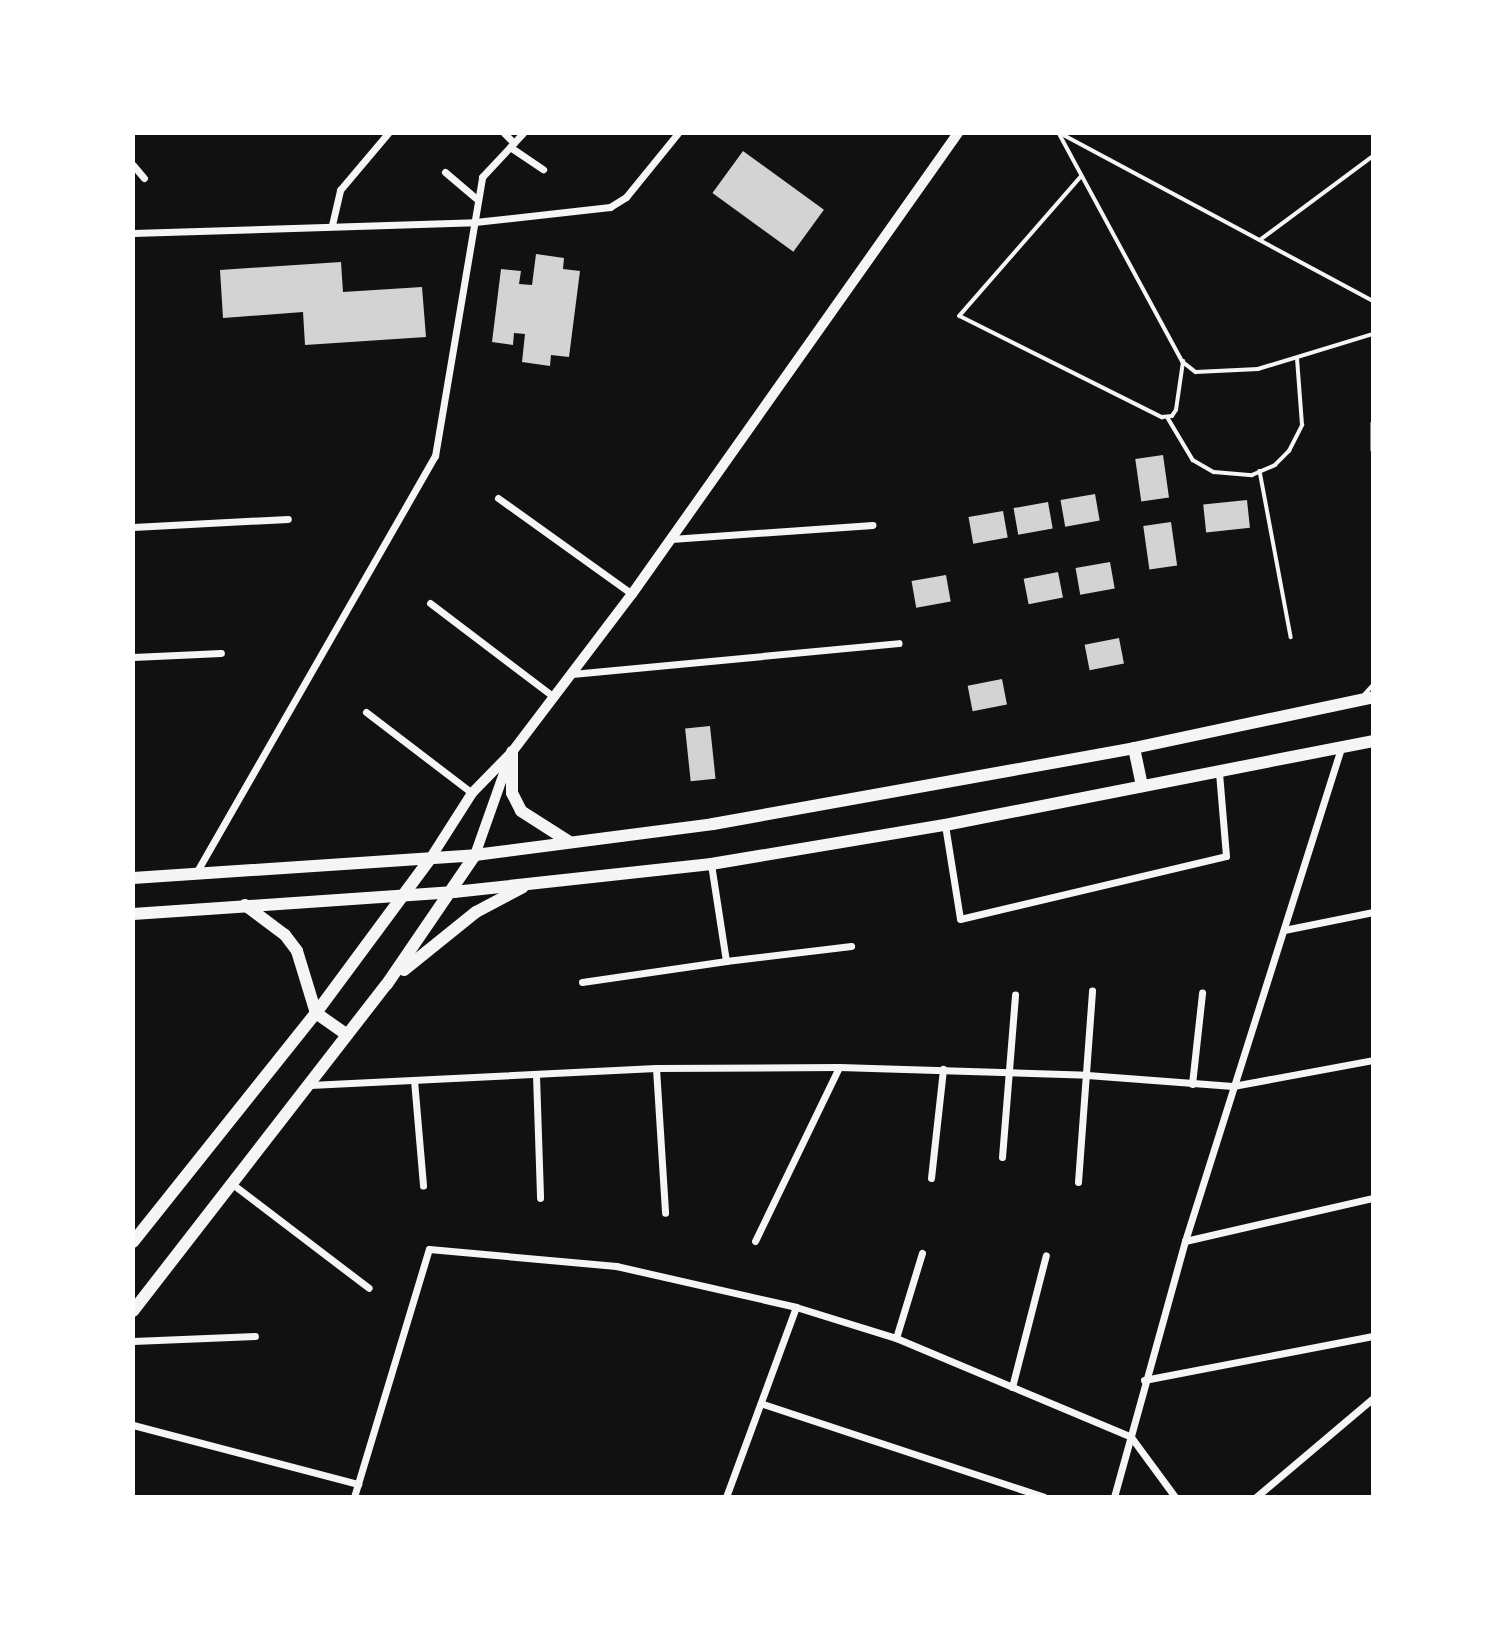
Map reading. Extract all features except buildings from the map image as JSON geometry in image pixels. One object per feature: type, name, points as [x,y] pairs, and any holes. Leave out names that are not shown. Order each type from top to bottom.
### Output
[{"type":"main road","points":[[133,878],[475,855],[713,824],[1134,748],[1367,698]]},
{"type":"main road","points":[[133,914],[454,892],[711,864],[945,825],[1373,741]]},
{"type":"main road","points":[[1134,748],[1142,786]]},
{"type":"main road","points":[[512,752],[512,793],[521,811],[568,841]]},
{"type":"main road","points":[[133,1311],[387,984],[454,892],[475,855]]},
{"type":"main road","points":[[133,1242],[316,1013],[430,859]]},
{"type":"main road","points":[[387,984],[476,912],[532,882]]},
{"type":"main road","points":[[245,905],[264,915],[297,951],[316,1013],[346,1034]]},
{"type":"street","points":[[332,225],[340,190],[388,133]]},
{"type":"street","points":[[504,133],[512,145],[543,169]]},
{"type":"street","points":[[196,873],[435,456],[482,177],[523,133]]},
{"type":"street","points":[[133,233],[475,222],[610,207],[626,197],[678,133]]},
{"type":"street","points":[[430,859],[472,793],[512,752],[632,594],[958,133]]},
{"type":"street","points":[[133,165],[144,178]]},
{"type":"street","points":[[445,172],[478,200]]},
{"type":"street","points":[[498,498],[632,594]]},
{"type":"street","points":[[133,527],[288,519]]},
{"type":"street","points":[[671,539],[873,525]]},
{"type":"street","points":[[430,603],[554,697]]},
{"type":"street","points":[[572,674],[899,643]]},
{"type":"street","points":[[133,656],[221,653]]},
{"type":"street","points":[[366,712],[472,793]]},
{"type":"street","points":[[1114,1497],[1144,1380],[1185,1241],[1342,747]]},
{"type":"street","points":[[475,855],[512,752]]},
{"type":"street","points":[[945,825],[960,919],[1226,856],[1219,772]]},
{"type":"street","points":[[711,864],[726,961]]},
{"type":"street","points":[[1284,930],[1373,912]]},
{"type":"street","points":[[582,982],[851,946]]},
{"type":"street","points":[[1078,1182],[1092,991]]},
{"type":"street","points":[[1192,1084],[1202,993]]},
{"type":"street","points":[[1002,1157],[1015,995]]},
{"type":"street","points":[[307,1085],[656,1068],[839,1067],[1087,1074],[1233,1086],[1373,1060]]},
{"type":"street","points":[[755,1241],[839,1067]]},
{"type":"street","points":[[656,1068],[665,1213]]},
{"type":"street","points":[[931,1178],[943,1069]]},
{"type":"street","points":[[536,1075],[540,1198]]},
{"type":"street","points":[[414,1080],[423,1186]]},
{"type":"street","points":[[231,1183],[369,1288]]},
{"type":"street","points":[[1185,1241],[1373,1198]]},
{"type":"street","points":[[354,1497],[429,1248],[616,1266],[796,1307],[896,1338],[1131,1437],[1175,1497]]},
{"type":"street","points":[[896,1338],[922,1253]]},
{"type":"street","points":[[1013,1387],[1046,1255]]},
{"type":"street","points":[[726,1497],[763,1404],[796,1307]]},
{"type":"street","points":[[133,1341],[255,1336]]},
{"type":"street","points":[[1144,1380],[1373,1336]]},
{"type":"street","points":[[1256,1497],[1373,1398]]},
{"type":"street","points":[[763,1404],[1044,1497]]},
{"type":"street","points":[[133,1425],[358,1484]]},
{"type":"lane","points":[[1060,133],[1183,362],[1195,372],[1220,374],[1297,359],[1373,334]]},
{"type":"lane","points":[[1060,133],[1373,301]]},
{"type":"lane","points":[[1260,240],[1373,156]]},
{"type":"lane","points":[[1082,176],[960,316],[1168,418],[1192,460],[1233,477],[1260,471],[1289,451],[1302,425],[1297,359]]},
{"type":"lane","points":[[1168,418],[1176,410],[1183,362]]},
{"type":"lane","points":[[1373,423],[1373,450]]},
{"type":"lane","points":[[1260,471],[1291,637]]},
{"type":"lane","points":[[1367,698],[1373,685]]}]
